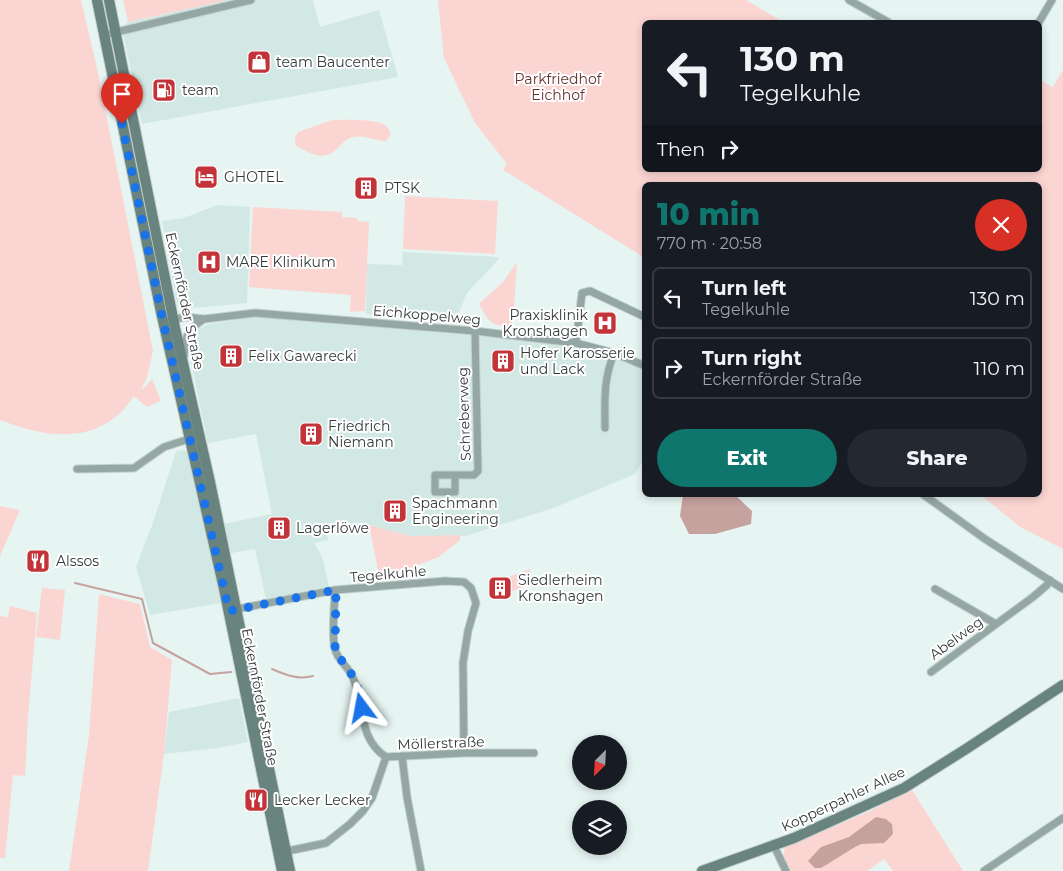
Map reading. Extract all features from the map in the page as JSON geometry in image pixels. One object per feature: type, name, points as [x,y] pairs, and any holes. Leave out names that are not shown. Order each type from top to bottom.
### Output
[{"type":"main road","name":"Eckernförder Straße","points":[[97,0],[233,610],[282,852],[290,871]]},
{"type":"main road","name":"Eckernförder Straße","points":[[109,0],[169,324],[183,359],[195,437]]},
{"type":"main road","name":"Kopperpahler Allee","points":[[702,871],[774,846],[904,788],[1063,685]]},
{"type":"main road","name":"Eckernförder Straße","points":[[282,852],[282,871]]},
{"type":"street","points":[[104,35],[251,0]]},
{"type":"street","points":[[849,0],[884,20]]},
{"type":"street","points":[[1040,20],[1052,0]]},
{"type":"street","points":[[576,343],[582,293],[590,291],[642,316]]},
{"type":"street","name":"Eichkoppelweg","points":[[169,324],[186,317],[204,319],[255,313],[475,331],[576,343],[614,353],[642,365]]},
{"type":"street","name":"Eichkoppelweg","points":[[183,359],[185,338],[195,325],[204,319]]},
{"type":"street","name":"Eichkoppelweg","points":[[169,324],[195,325]]},
{"type":"street","name":"Schreberweg","points":[[454,475],[474,475],[478,471],[475,331]]},
{"type":"street","points":[[605,428],[604,383],[614,353]]},
{"type":"street","points":[[77,469],[134,468],[160,449],[195,437]]},
{"type":"street","points":[[927,497],[985,539],[1063,589]]},
{"type":"street","name":"Abelweg","points":[[931,672],[1043,589],[1050,580]]},
{"type":"street","name":"Tegelkuhle","points":[[233,610],[336,590],[455,581],[468,584],[476,604],[468,631],[463,663],[464,754]]},
{"type":"street","name":"Abelweg","points":[[935,589],[996,624]]},
{"type":"street","points":[[336,590],[335,651],[352,675],[359,691],[367,734],[378,752],[386,757]]},
{"type":"street","name":"Möllerstraße","points":[[282,852],[326,843],[350,824],[363,812],[372,798],[386,757],[534,753]]},
{"type":"street","points":[[402,756],[407,797],[421,871]]},
{"type":"street","points":[[984,871],[1063,818]]},
{"type":"street","points":[[774,846],[786,871]]},
{"type":"shaded area","points":[[228,0],[313,0],[320,27],[379,10],[398,77],[142,124],[122,28],[128,22]]},
{"type":"shaded area","name":"MARE Klinikum","points":[[217,205],[250,207],[247,303],[182,309],[177,304],[162,221],[184,218]]},
{"type":"shaded area","points":[[403,252],[499,257],[467,293],[456,319],[366,314],[367,264],[402,265]]},
{"type":"shaded area","points":[[256,317],[524,340],[577,347],[613,357],[642,369],[642,462],[635,474],[556,507],[466,536],[410,536],[369,525],[327,534],[328,540],[314,543],[322,556],[329,586],[266,599],[255,549],[231,553],[224,524],[272,514],[256,434],[208,443],[187,344],[193,332],[209,324]]},
{"type":"shaded area","points":[[184,450],[187,452],[221,603],[150,615],[136,567],[154,520],[176,451]]},
{"type":"shaded area","points":[[683,497],[737,497],[752,511],[751,524],[715,534],[689,534],[680,516]]},
{"type":"shaded area","points":[[239,698],[248,742],[218,748],[164,754],[169,712]]},
{"type":"shaded area","points":[[876,817],[886,819],[892,824],[893,834],[884,843],[861,844],[821,868],[815,868],[808,861],[821,847],[849,837]]},
{"type":"green space","points":[[0,0],[81,0],[97,68],[153,351],[147,377],[142,388],[152,379],[161,401],[147,407],[134,396],[116,417],[100,427],[86,432],[57,434],[28,429],[0,420]]},
{"type":"green space","points":[[123,0],[228,0],[128,22]]},
{"type":"green space","name":"Parkfriedhof Eichhof","points":[[438,0],[746,0],[780,20],[642,20],[642,172],[1042,172],[1042,81],[1053,87],[1063,70],[1063,549],[1020,527],[983,497],[1042,497],[1042,182],[642,182],[642,256],[503,170],[507,164],[475,123],[444,58]]},
{"type":"green space","points":[[332,120],[377,122],[387,127],[391,134],[386,141],[362,137],[351,138],[332,153],[322,156],[295,145],[295,138],[298,132]]},
{"type":"green space","points":[[405,196],[498,201],[495,254],[403,249]]},
{"type":"green space","points":[[253,207],[342,212],[342,217],[357,218],[357,221],[369,222],[365,311],[350,312],[351,295],[249,287]]},
{"type":"green space","points":[[517,262],[511,326],[494,324],[479,304],[503,282]]},
{"type":"green space","points":[[0,506],[20,510],[0,556]]},
{"type":"green space","points":[[369,525],[410,536],[460,535],[460,540],[439,557],[381,579]]},
{"type":"green space","points":[[530,569],[531,584],[510,592],[506,578]]},
{"type":"green space","points":[[42,588],[65,590],[60,640],[36,637]]},
{"type":"green space","points":[[99,594],[140,604],[150,647],[172,660],[164,754],[148,871],[69,871],[89,735]]},
{"type":"green space","points":[[10,606],[37,613],[25,776],[13,775],[5,858],[0,858],[0,616],[8,617]]},
{"type":"green space","points":[[912,790],[963,871],[893,871],[884,859],[867,871],[788,871],[783,857],[785,847],[866,813]]},
{"type":"waterway","points":[[75,583],[142,599],[153,643],[210,674],[231,672]]},
{"type":"waterway","points":[[272,669],[297,677],[313,676]]},
{"type":"place","name":"team Baucenter","points":[[259,62]]},
{"type":"place","name":"team","points":[[164,90]]},
{"type":"place","name":"GHOTEL","points":[[206,177]]},
{"type":"place","name":"PTSK","points":[[366,188]]},
{"type":"place","name":"MARE Klinikum","points":[[209,262]]},
{"type":"place","name":"Praxisklinik Kronshagen","points":[[605,323]]},
{"type":"place","name":"Felix Gawarecki","points":[[231,356]]},
{"type":"place","name":"Hofer Karosserie und Lack","points":[[503,361]]},
{"type":"place","name":"Friedrich Niemann","points":[[311,434]]},
{"type":"place","name":"Spachmann Engineering","points":[[395,511]]},
{"type":"place","name":"Lagerlöwe","points":[[279,528]]},
{"type":"place","name":"Alssos","points":[[38,561]]},
{"type":"place","name":"Siedlerheim Kronshagen","points":[[500,588]]},
{"type":"place","name":"Lecker Lecker","points":[[256,800]]},
{"type":"route","points":[[122,124],[161,312],[229,611],[336,590],[335,651],[352,675],[359,691],[362,708]]}]
